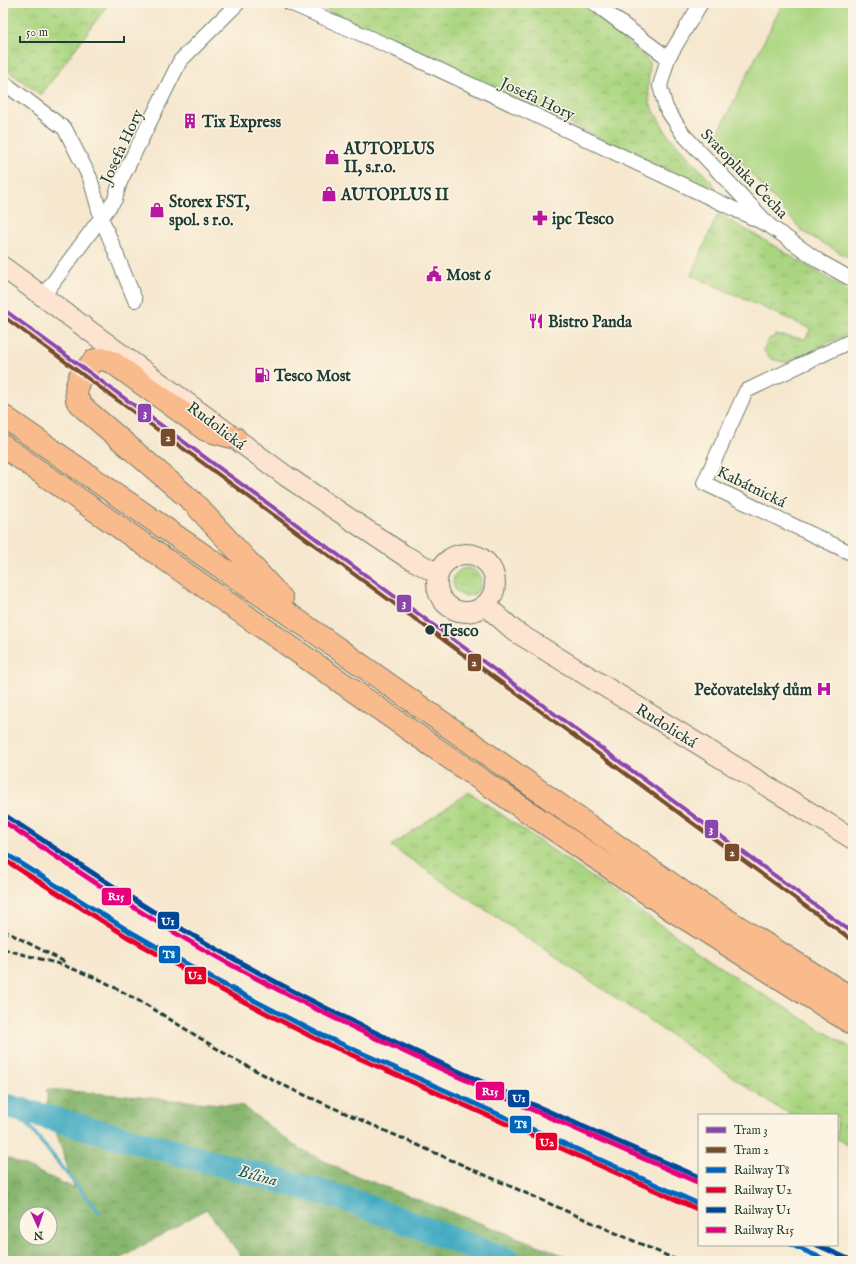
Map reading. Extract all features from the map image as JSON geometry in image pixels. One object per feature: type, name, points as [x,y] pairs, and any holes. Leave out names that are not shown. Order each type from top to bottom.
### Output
[{"type":"highway","points":[[235,438],[206,430],[112,362],[103,359],[95,360],[80,376],[76,389],[77,400],[86,410],[192,501],[283,600],[320,636]]},
{"type":"highway","points":[[3,416],[320,636],[684,893],[853,999]]},
{"type":"highway","points":[[3,446],[468,770],[672,910],[853,1024]]},
{"type":"street","name":"Josefa Hory","points":[[290,3],[400,52],[770,226]]},
{"type":"street","points":[[594,3],[668,58]]},
{"type":"street","name":"Svatopluka Čecha","points":[[701,3],[668,58],[660,86],[666,108],[683,134],[770,226],[819,261],[853,280]]},
{"type":"street","name":"Josefa Hory","points":[[43,296],[115,199],[120,182],[180,61],[233,6]]},
{"type":"street","points":[[3,82],[65,129],[90,178],[101,216],[135,300]]},
{"type":"street","name":"Rudolická","points":[[3,267],[286,476],[402,554],[438,574]]},
{"type":"street","name":"Kabátnická","points":[[853,340],[746,391],[704,483],[853,554]]},
{"type":"street","points":[[472,554],[480,557],[488,563],[493,571],[495,589],[491,598],[485,605],[477,610],[468,612],[459,611],[450,607],[443,601],[439,593],[437,583],[438,574],[442,566],[448,560],[455,556],[472,554]]},
{"type":"street","name":"Rudolická","points":[[485,605],[516,632],[853,839]]},
{"type":"green space","points":[[4,3],[109,3],[41,95],[3,67]]},
{"type":"green space","points":[[317,3],[581,3],[626,36],[626,42],[650,62],[648,88],[650,104],[668,135],[716,187],[712,191],[320,7]]},
{"type":"green space","points":[[783,3],[853,3],[853,260],[803,232],[717,135]]},
{"type":"green space","points":[[718,214],[771,244],[853,294],[853,331],[788,363],[771,359],[763,350],[769,339],[777,335],[805,339],[811,329],[691,275]]},
{"type":"green space","points":[[467,568],[473,569],[477,572],[480,576],[480,588],[477,592],[473,595],[467,596],[461,595],[457,592],[454,588],[453,582],[454,576],[457,572],[461,569]]},
{"type":"green space","points":[[469,792],[741,981],[853,1049],[853,1148],[838,1140],[838,1114],[791,1114],[777,1107],[391,846]]},
{"type":"green space","points":[[47,1089],[243,1106],[295,1146],[346,1172],[579,1261],[245,1261],[206,1209],[116,1261],[3,1261],[3,1156],[74,1188],[47,1103]]},
{"type":"waterway","name":"Bílina","points":[[3,1105],[346,1199],[509,1261]]},
{"type":"waterway","points":[[15,1109],[99,1213]]},
{"type":"railway","points":[[3,930],[65,962]]},
{"type":"railway","points":[[3,949],[63,965],[101,980],[150,1007],[232,1058],[291,1089],[679,1261]]},
{"type":"tram line","name":"3","points":[[3,309],[853,933]]},
{"type":"tram line","name":"2","points":[[3,316],[849,938]]},
{"type":"rail line","name":"U1","points":[[3,814],[170,922],[284,986],[401,1045],[698,1177]]},
{"type":"rail line","name":"R15","points":[[3,821],[113,894],[169,929],[197,946],[283,992],[400,1050],[518,1104],[697,1182]]},
{"type":"rail line","name":"T8","points":[[3,852],[129,931],[213,979],[317,1033],[698,1204]]},
{"type":"rail line","name":"U2","points":[[3,859],[126,936],[210,984],[314,1038],[697,1209]]},
{"type":"rail line","name":"T8","points":[[794,1246],[828,1261]]},
{"type":"rail line","name":"U1","points":[[819,1246],[853,1261]]},
{"type":"place","name":"Tix Express","points":[[190,121]]},
{"type":"place","name":"AUTOPLUS II, s.r.o.","points":[[332,157]]},
{"type":"place","name":"AUTOPLUS II","points":[[329,194]]},
{"type":"place","name":"Storex FST, spol. s r.o.","points":[[157,210]]},
{"type":"place","name":"ipc Tesco","points":[[540,218]]},
{"type":"place","name":"Most 6","points":[[434,274]]},
{"type":"place","name":"Bistro Panda","points":[[536,321]]},
{"type":"place","name":"Tesco Most","points":[[262,375]]},
{"type":"place","name":"Tesco","points":[[430,630]]},
{"type":"place","name":"Pečovatelský dům","points":[[824,689]]}]
